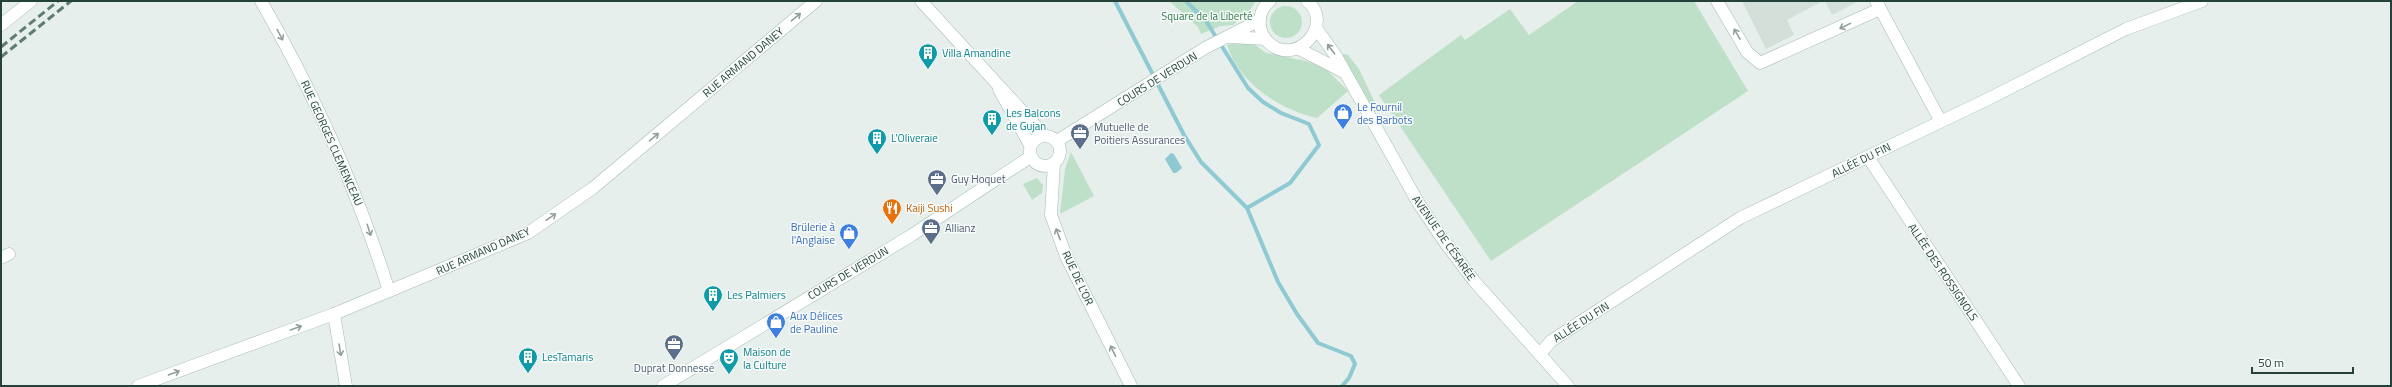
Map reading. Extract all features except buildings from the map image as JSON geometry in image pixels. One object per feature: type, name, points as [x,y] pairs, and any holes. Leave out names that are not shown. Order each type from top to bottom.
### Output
[{"type":"street","points":[[1,25],[32,1]]},
{"type":"street","name":"RUE GEORGES CLEMENCEAU","points":[[261,1],[316,103],[362,209],[389,291]]},
{"type":"street","name":"RUE ARMAND DANEY","points":[[138,386],[334,314],[528,233],[593,188],[816,1]]},
{"type":"street","points":[[921,1],[999,88],[1010,95],[1044,135],[1057,141],[1060,155],[1054,163],[1042,166],[1030,151],[999,88]]},
{"type":"street","points":[[1270,1],[1262,11],[1260,20],[1265,38],[1280,50],[1298,49],[1307,44],[1316,28],[1314,10],[1307,1]]},
{"type":"street","points":[[1717,1],[1747,52],[1760,64],[1878,5],[1940,120]]},
{"type":"street","name":"ALLÉE DU FIN","points":[[1540,354],[1551,341],[1740,218],[1868,157],[1940,120],[1988,99],[2126,29],[2202,1]]},
{"type":"street","name":"COURS DE VERDUN","points":[[1057,141],[1205,48],[1228,38],[1260,20]]},
{"type":"street","name":"AVENUE DE CÉSARÉE","points":[[1316,28],[1344,72],[1419,204],[1431,222],[1474,281],[1568,386]]},
{"type":"street","points":[[1228,38],[1265,38]]},
{"type":"street","points":[[1298,49],[1344,72]]},
{"type":"street","points":[[1030,151],[1036,138],[1044,135]]},
{"type":"street","name":"COURS DE VERDUN","points":[[663,386],[912,236],[1030,151]]},
{"type":"street","name":"ALLÉE DES ROSSIGNOLS","points":[[1868,157],[2019,386]]},
{"type":"street","name":"RUE DE L'OR","points":[[1054,163],[1051,215],[1066,256],[1131,386]]},
{"type":"street","points":[[334,314],[346,386]]},
{"type":"shaded area","points":[[1742,1],[1823,1],[1787,20],[1794,35],[1766,49]]},
{"type":"shaded area","points":[[1825,1],[1859,1],[1832,15]]},
{"type":"green space","name":"Square de la Liberté","points":[[1169,1],[1256,1],[1249,11],[1233,25],[1221,26],[1201,34],[1198,27]]},
{"type":"green space","points":[[1578,1],[1694,1],[1748,91],[1491,261],[1379,95],[1461,35],[1465,40],[1510,9],[1529,35]]},
{"type":"green space","points":[[1283,6],[1289,6],[1298,10],[1302,22],[1298,34],[1289,38],[1283,38],[1274,34],[1270,25],[1270,19],[1274,10]]},
{"type":"green space","points":[[1242,42],[1254,44],[1266,53],[1306,61],[1324,67],[1348,91],[1317,118],[1289,109],[1263,93],[1251,83],[1241,71],[1233,59],[1227,45]]},
{"type":"green space","points":[[1343,54],[1348,55],[1359,69],[1377,107],[1375,113],[1341,56]]},
{"type":"green space","points":[[1071,152],[1094,196],[1060,214],[1065,169]]},
{"type":"green space","points":[[1037,178],[1043,185],[1042,193],[1032,200],[1023,184]]},
{"type":"water","points":[[1171,153],[1174,154],[1182,168],[1176,173],[1173,173],[1165,159]]},
{"type":"waterway","points":[[1115,1],[1184,135],[1201,162],[1247,208],[1278,282],[1297,314],[1318,343],[1351,356],[1355,364],[1349,378],[1342,386]]},
{"type":"waterway","points":[[1186,1],[1206,21],[1248,88],[1263,102],[1281,113],[1309,124],[1319,145],[1290,183],[1247,208]]},
{"type":"railway","points":[[1,47],[58,1]]},
{"type":"railway","points":[[1,57],[71,1]]},
{"type":"place","name":"Villa Amandine","points":[[928,70]]},
{"type":"place","name":"Le Fournil des Barbots","points":[[1343,130]]},
{"type":"place","name":"Les Balcons de Gujan","points":[[992,136]]},
{"type":"place","name":"Mutuelle de Poitiers Assurances","points":[[1080,150]]},
{"type":"place","name":"L'Oliveraie","points":[[877,155]]},
{"type":"place","name":"Guy Hoquet","points":[[937,196]]},
{"type":"place","name":"Kaiji Sushi","points":[[892,225]]},
{"type":"place","name":"Allianz","points":[[931,245]]},
{"type":"place","name":"Brülerie à l'Anglaise","points":[[849,250]]},
{"type":"place","name":"Les Palmiers","points":[[713,312]]},
{"type":"place","name":"Aux Délices de Pauline","points":[[776,339]]},
{"type":"place","name":"Duprat Donnesse","points":[[674,361]]},
{"type":"place","name":"LesTamaris","points":[[528,374]]},
{"type":"place","name":"Maison de la Culture","points":[[729,375]]}]
